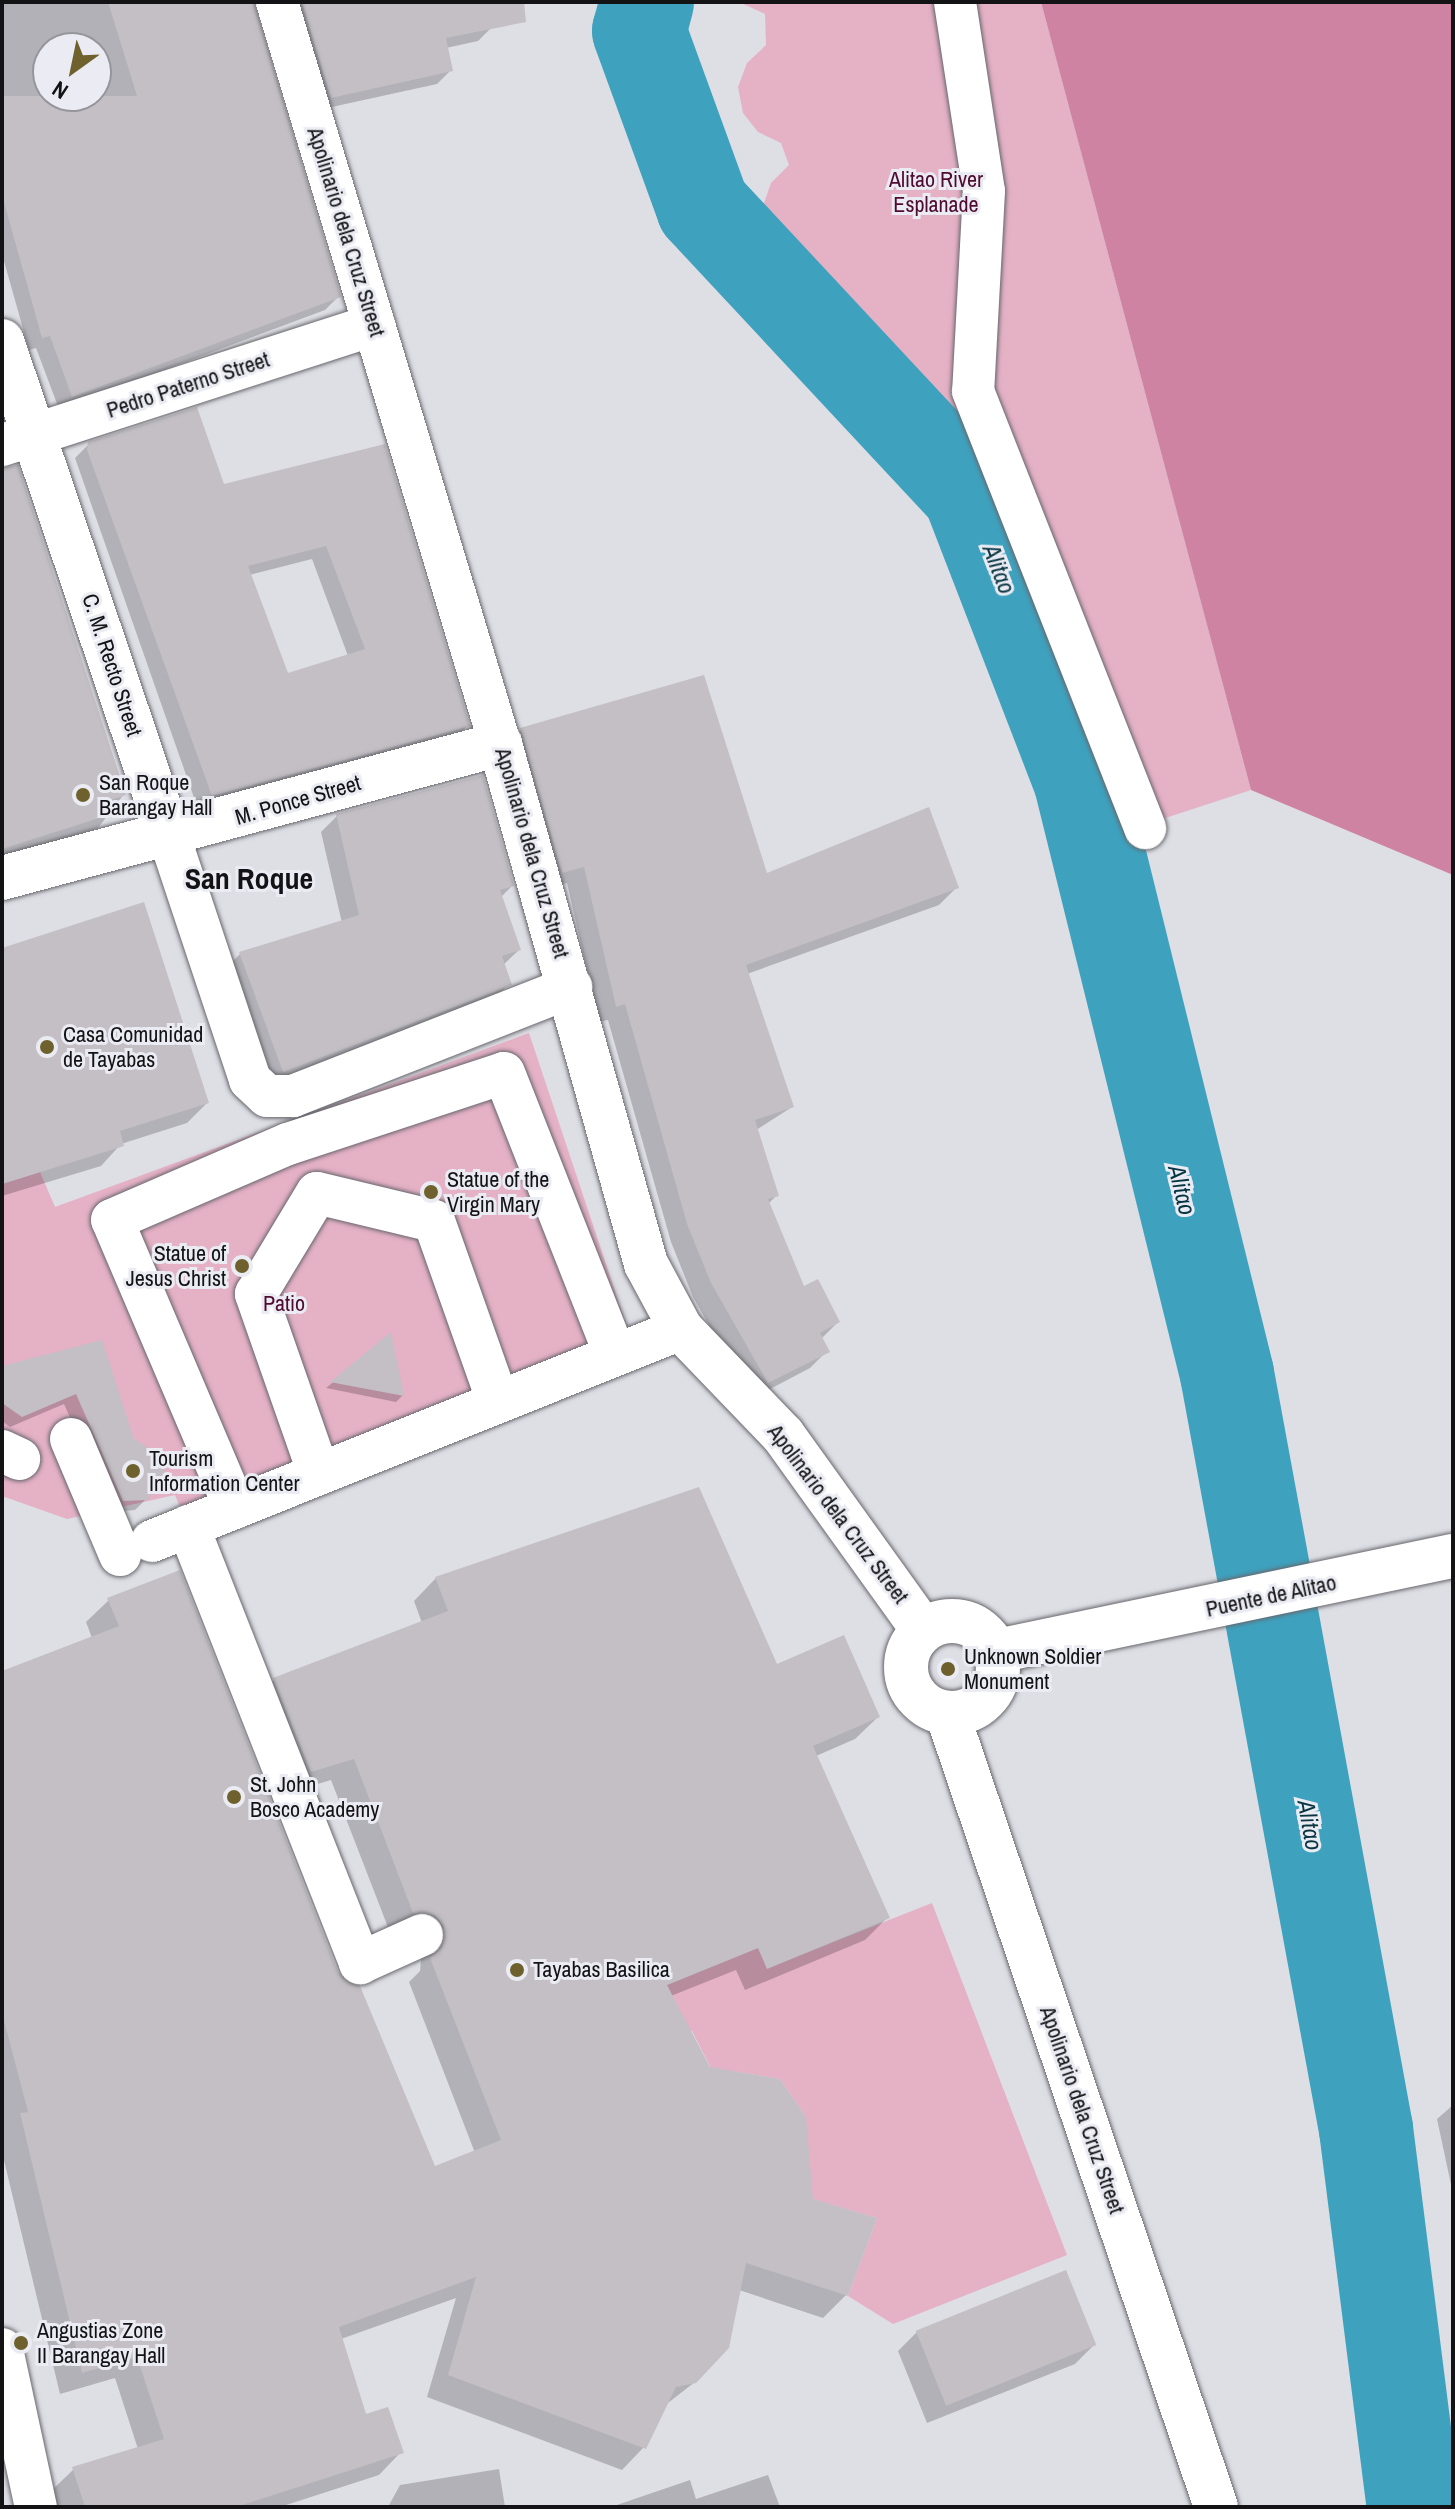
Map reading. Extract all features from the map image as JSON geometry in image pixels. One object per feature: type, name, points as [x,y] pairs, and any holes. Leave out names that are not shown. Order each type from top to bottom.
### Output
[{"type":"street","name":"Apolinario dela Cruz Street","points":[[277,2],[500,744],[571,987],[646,1264],[681,1329],[783,1435],[923,1630]]},
{"type":"street","points":[[955,2],[984,191],[973,391],[1145,828]]},
{"type":"street","name":"Pedro Paterno Street","points":[[18,440],[374,325]]},
{"type":"street","name":"C. M. Recto Street","points":[[2,341],[18,440],[169,836],[250,1080],[280,1096],[288,1144],[317,1193]]},
{"type":"street","name":"M. Ponce Street","points":[[2,878],[169,836],[500,744]]},
{"type":"street","points":[[280,1096],[571,987]]},
{"type":"street","points":[[235,1508],[112,1220],[288,1144],[504,1073],[615,1355]]},
{"type":"street","points":[[319,1474],[256,1294],[317,1193],[434,1221],[498,1402]]},
{"type":"street","points":[[153,1541],[681,1329]]},
{"type":"street","points":[[71,1439],[153,1541],[360,1963],[422,1935]]},
{"type":"street","name":"Puente de Alitao","points":[[997,1651],[1127,1627],[1434,1560]]},
{"type":"street","points":[[966,1621],[997,1651],[999,1675],[989,1696],[947,1713],[911,1690],[905,1668],[923,1630],[966,1621]]},
{"type":"street","name":"Apolinario dela Cruz Street","points":[[947,1713],[1216,2507]]},
{"type":"street","points":[[2,2349],[12,2446],[36,2507]]},
{"type":"green space","name":"Alitao River Esplanade","points":[[739,2],[1041,2],[1251,790],[1095,841],[1081,783],[970,492],[836,350],[805,263],[782,252],[766,231],[763,206],[771,183],[789,165],[781,143],[758,132],[743,113],[738,87],[747,63],[766,45],[765,14]]},
{"type":"green space","name":"Patio","points":[[529,1033],[634,1348],[188,1526],[175,1495],[67,1519],[2,1496],[2,1184],[40,1172],[55,1207]]},
{"type":"green space","points":[[932,1903],[1067,2255],[893,2324],[848,2296],[877,2218],[795,2194],[806,2117],[780,2079],[732,2071],[715,2076],[692,2031],[615,2006],[758,1948],[768,1968]]},
{"type":"shaded area","points":[[1041,2],[1453,2],[1453,875],[1251,790]]},
{"type":"building","points":[[108,2],[254,2],[341,297],[72,397],[50,336],[42,338],[2,195],[2,96],[32,96],[32,112],[112,112],[112,96],[137,96]]},
{"type":"building","points":[[302,2],[524,2],[526,22],[446,38],[453,71],[331,98]]},
{"type":"building","points":[[197,407],[224,484],[385,444],[470,726],[212,796],[87,450],[88,442]],"holes":[[[326,546],[365,649],[288,673],[248,566]]]},
{"type":"building","points":[[18,465],[126,795],[111,800],[115,813],[2,849],[2,468]]},
{"type":"building","points":[[704,675],[767,873],[929,807],[959,888],[746,965],[794,1107],[755,1120],[779,1196],[768,1199],[804,1286],[818,1279],[840,1322],[820,1333],[830,1352],[768,1383],[711,1283],[687,1224],[625,1004],[616,1007],[584,867],[562,873],[520,728]]},
{"type":"building","points":[[483,775],[514,886],[500,890],[521,950],[502,956],[512,985],[283,1072],[239,952],[359,915],[336,814]]},
{"type":"building","points":[[144,902],[209,1103],[120,1131],[124,1146],[2,1184],[2,948]]},
{"type":"building","points":[[391,1332],[404,1396],[330,1382]]},
{"type":"building","points":[[102,1340],[134,1439],[160,1455],[165,1472],[148,1500],[123,1501],[76,1394],[22,1417],[2,1403],[2,1366]]},
{"type":"building","points":[[699,1487],[777,1664],[844,1635],[880,1717],[813,1746],[890,1918],[767,1969],[758,1948],[667,1985],[710,2067],[780,2079],[806,2117],[813,2199],[877,2218],[848,2296],[746,2263],[729,2348],[696,2383],[676,2387],[646,2449],[448,2375],[476,2277],[339,2327],[366,2414],[388,2407],[404,2453],[236,2507],[85,2507],[72,2467],[164,2439],[137,2357],[82,2373],[20,2113],[28,2112],[2,2013],[2,1671],[119,1626],[107,1598],[180,1570],[338,1972],[360,1986],[435,2166],[501,2140],[430,1958],[442,1948],[444,1926],[435,1915],[413,1913],[354,1759],[311,1772],[273,1678],[448,1611],[435,1577]]},
{"type":"building","points":[[1066,2270],[1096,2345],[946,2406],[916,2331]]},
{"type":"waterway","name":"Alitao","points":[[647,2],[639,31],[703,207],[969,492],[1081,783],[1227,1374],[1366,2129],[1414,2507]]},
{"type":"place","name":"San Roque Barangay Hall","points":[[83,795]]},
{"type":"place","name":"Casa Comunidad de Tayabas","points":[[47,1047]]},
{"type":"place","name":"Statue of the Virgin Mary","points":[[431,1192]]},
{"type":"place","name":"Statue of Jesus Christ","points":[[242,1266]]},
{"type":"place","name":"Tourism Information Center","points":[[133,1471]]},
{"type":"place","name":"Unknown Soldier Monument","points":[[948,1669]]},
{"type":"place","name":"St. John Bosco Academy","points":[[234,1797]]},
{"type":"place","name":"Tayabas Basilica","points":[[517,1970]]},
{"type":"place","name":"Angustias Zone II Barangay Hall","points":[[21,2343]]},
{"type":"district","name":"San Roque","points":[[249,878]]}]
